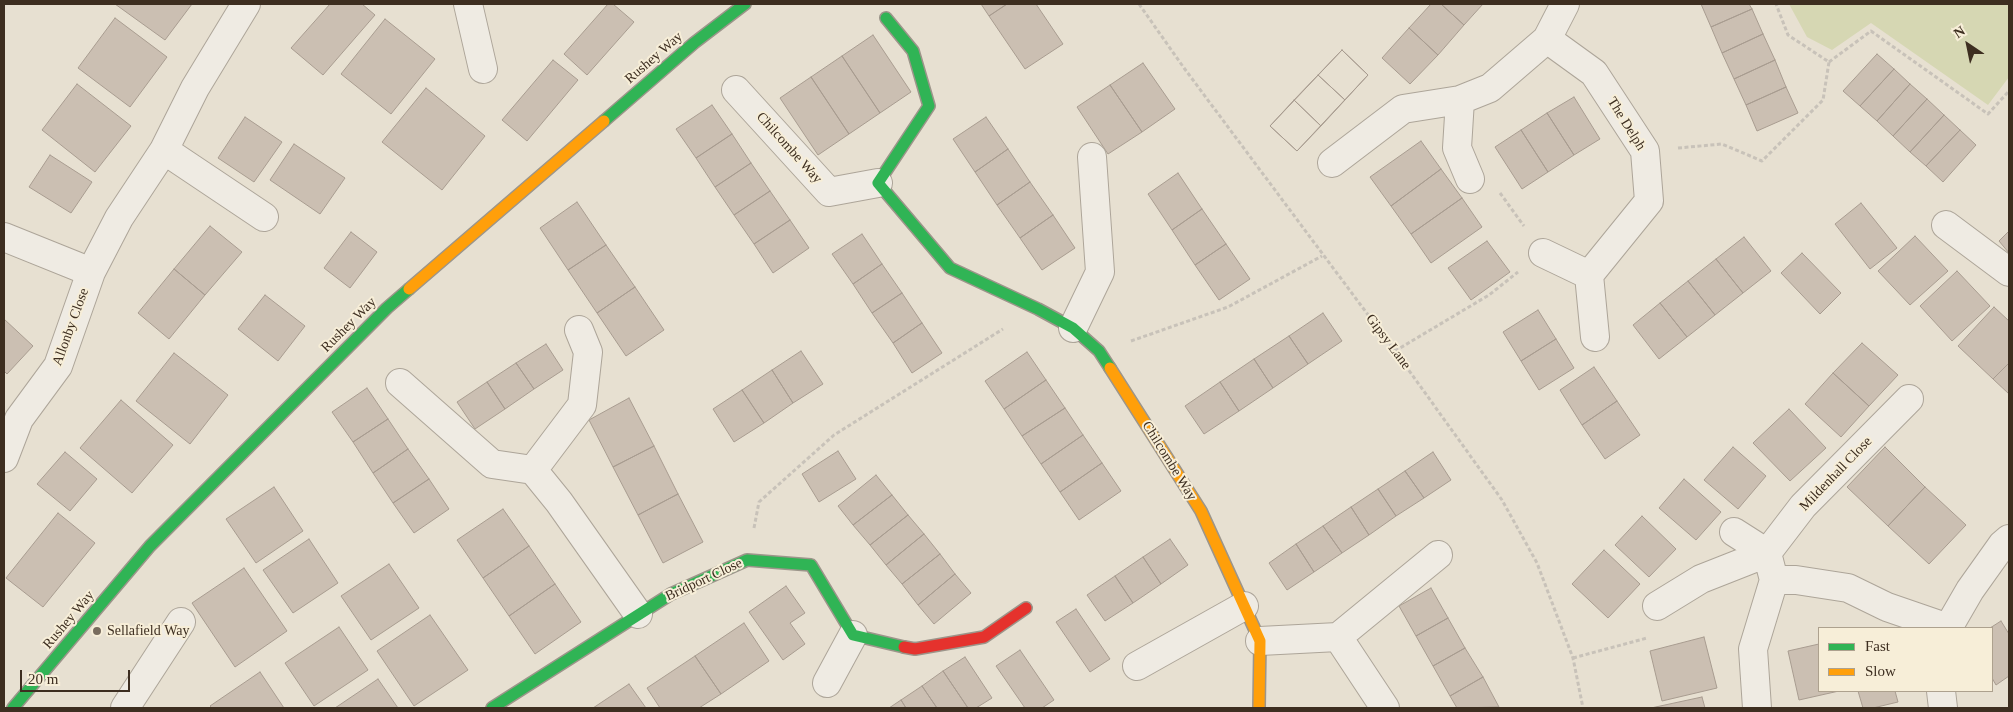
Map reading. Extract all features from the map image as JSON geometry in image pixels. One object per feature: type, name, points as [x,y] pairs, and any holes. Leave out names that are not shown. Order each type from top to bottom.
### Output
[{"type":"street","name":"Allonby Close","points":[[4,458],[19,419],[58,366],[91,272],[119,218],[164,150],[195,88],[246,4]]},
{"type":"street","points":[[468,4],[483,69]]},
{"type":"street","name":"Rushey Way","points":[[13,708],[150,546],[387,308],[694,43],[745,4]]},
{"type":"street","points":[[1332,162],[1403,109],[1460,100],[1490,88],[1547,39],[1565,4]]},
{"type":"street","points":[[878,183],[929,106],[913,51],[886,18]]},
{"type":"street","name":"The Delph","points":[[1547,39],[1594,73],[1645,151],[1649,200],[1589,275]]},
{"type":"street","name":"Chilcombe Way","points":[[736,90],[829,192],[878,183],[950,268],[1074,328],[1099,351],[1201,511],[1260,641],[1259,708]]},
{"type":"street","points":[[1460,100],[1457,148],[1483,182]]},
{"type":"street","points":[[164,150],[264,217]]},
{"type":"street","points":[[1074,328],[1100,272],[1092,157]]},
{"type":"street","points":[[1946,225],[2009,272]]},
{"type":"street","name":"Allonby Close","points":[[4,237],[91,272]]},
{"type":"street","points":[[1543,253],[1589,275],[1595,337]]},
{"type":"street","points":[[533,470],[582,405],[588,352],[579,330]]},
{"type":"street","points":[[400,383],[492,464],[533,470],[559,502],[638,614]]},
{"type":"street","name":"Mildenhall Close","points":[[1767,553],[1803,506],[1909,399]]},
{"type":"street","points":[[1734,532],[1767,553],[1774,580],[1753,649],[1757,708]]},
{"type":"street","points":[[1949,627],[1970,590],[2002,545],[2009,539]]},
{"type":"street","points":[[1657,606],[1701,580],[1767,553]]},
{"type":"street","points":[[1260,641],[1338,637],[1438,555]]},
{"type":"street","name":"Bridport Close","points":[[492,708],[671,594],[747,560],[811,566],[853,635]]},
{"type":"street","points":[[1774,580],[1796,580],[1848,588],[1887,607],[1945,627]]},
{"type":"street","points":[[1137,666],[1244,606]]},
{"type":"street","points":[[826,683],[853,635],[915,649],[984,637],[1026,608]]},
{"type":"street","points":[[125,708],[182,622]]},
{"type":"street","points":[[1338,637],[1385,708]]},
{"type":"street","points":[[1940,692],[1943,708]]},
{"type":"path","name":"Gipsy Lane","points":[[1139,4],[1322,256],[1395,351],[1502,500],[1537,563],[1573,658],[1583,708]]},
{"type":"path","points":[[1776,4],[1788,35],[1828,62]]},
{"type":"path","points":[[1645,151],[1722,144],[1762,161],[1823,100],[1828,62],[1871,31],[1988,114],[2009,91]]},
{"type":"path","points":[[1395,351],[1489,295],[1543,253],[1483,182]]},
{"type":"path","points":[[1099,351],[1228,307],[1322,256]]},
{"type":"path","points":[[747,560],[759,502],[834,435],[939,368],[1038,309]]},
{"type":"green space","points":[[1789,4],[2009,4],[2009,77],[1988,105],[1871,23],[1832,50],[1807,37]]},
{"type":"building","points":[[115,4],[192,4],[165,40]]},
{"type":"building","points":[[330,4],[362,4],[375,15],[323,75],[291,48]]},
{"type":"building","points":[[608,4],[613,4],[634,22],[587,75],[564,54]]},
{"type":"building","points":[[981,4],[1007,4],[989,16]]},
{"type":"building","points":[[1007,4],[1036,4],[1063,44],[1025,69],[989,16]]},
{"type":"building","points":[[1431,4],[1441,4],[1464,25],[1438,55],[1409,28]]},
{"type":"building","points":[[1441,4],[1483,4],[1464,25]]},
{"type":"building","points":[[1701,4],[1749,4],[1752,9],[1711,27]]},
{"type":"building","points":[[1752,9],[1763,34],[1722,53],[1711,27]]},
{"type":"building","points":[[115,18],[167,57],[130,107],[78,68]]},
{"type":"building","points":[[385,19],[435,59],[391,114],[341,74]]},
{"type":"building","points":[[1409,28],[1438,55],[1410,84],[1382,58]]},
{"type":"building","points":[[1763,34],[1775,60],[1734,79],[1722,53]]},
{"type":"building","points":[[873,35],[911,92],[880,113],[842,56]]},
{"type":"building","points":[[1342,50],[1368,75],[1297,151],[1270,126]]},
{"type":"building","points":[[1342,50],[1368,75],[1345,100],[1318,75]]},
{"type":"building","points":[[1877,54],[1894,69],[1860,106],[1843,91]]},
{"type":"building","points":[[842,56],[880,113],[849,134],[811,77]]},
{"type":"building","points":[[553,60],[578,80],[527,141],[502,120]]},
{"type":"building","points":[[1775,60],[1786,87],[1746,105],[1734,79]]},
{"type":"building","points":[[1143,63],[1175,109],[1142,132],[1110,85]]},
{"type":"building","points":[[1894,69],[1910,84],[1877,121],[1860,106]]},
{"type":"building","points":[[1318,75],[1345,100],[1321,126],[1294,100]]},
{"type":"building","points":[[811,77],[849,134],[818,155],[780,98]]},
{"type":"building","points":[[77,84],[131,126],[95,172],[42,130]]},
{"type":"building","points":[[1910,84],[1927,99],[1893,136],[1877,121]]},
{"type":"building","points":[[1110,85],[1142,132],[1108,154],[1077,107]]},
{"type":"building","points":[[1786,87],[1798,113],[1757,131],[1746,105]]},
{"type":"building","points":[[426,88],[485,136],[442,190],[382,142]]},
{"type":"building","points":[[1574,97],[1600,139],[1574,155],[1547,113]]},
{"type":"building","points":[[1927,99],[1944,115],[1910,152],[1893,136]]},
{"type":"building","points":[[1294,100],[1321,126],[1297,151],[1270,126]]},
{"type":"building","points":[[712,105],[732,134],[696,158],[676,129]]},
{"type":"building","points":[[1547,113],[1574,155],[1548,172],[1521,130]]},
{"type":"building","points":[[1944,115],[1960,130],[1926,166],[1910,152]]},
{"type":"building","points":[[245,117],[282,142],[254,182],[218,158]]},
{"type":"building","points":[[986,117],[1008,149],[975,172],[953,139]]},
{"type":"building","points":[[1521,130],[1548,172],[1522,189],[1495,147]]},
{"type":"building","points":[[1960,130],[1976,145],[1943,182],[1926,166]]},
{"type":"building","points":[[732,134],[751,163],[715,187],[696,158]]},
{"type":"building","points":[[1421,141],[1441,169],[1391,206],[1370,177]]},
{"type":"building","points":[[294,144],[345,178],[320,214],[270,180]]},
{"type":"building","points":[[1008,149],[1030,182],[997,205],[975,172]]},
{"type":"building","points":[[50,155],[92,182],[71,213],[29,187]]},
{"type":"building","points":[[751,163],[770,191],[734,215],[715,187]]},
{"type":"building","points":[[1441,169],[1462,198],[1411,234],[1391,206]]},
{"type":"building","points":[[1178,173],[1202,209],[1172,230],[1148,194]]},
{"type":"building","points":[[1030,182],[1053,215],[1020,238],[997,205]]},
{"type":"building","points":[[770,191],[790,220],[754,244],[734,215]]},
{"type":"building","points":[[1462,198],[1482,227],[1431,263],[1411,234]]},
{"type":"building","points":[[577,202],[606,245],[568,270],[540,228]]},
{"type":"building","points":[[1861,203],[1897,248],[1870,269],[1835,224]]},
{"type":"building","points":[[1202,209],[1226,244],[1195,265],[1172,230]]},
{"type":"building","points":[[1053,215],[1075,248],[1042,270],[1020,238]]},
{"type":"building","points":[[790,220],[809,248],[773,273],[754,244]]},
{"type":"building","points":[[210,226],[242,252],[205,295],[174,269]]},
{"type":"building","points":[[2009,231],[2009,253],[1999,241]]},
{"type":"building","points":[[351,232],[377,252],[350,288],[324,268]]},
{"type":"building","points":[[862,234],[882,264],[853,284],[832,254]]},
{"type":"building","points":[[1915,236],[1948,271],[1910,305],[1878,271]]},
{"type":"building","points":[[1744,237],[1771,271],[1743,293],[1716,259]]},
{"type":"building","points":[[1487,241],[1510,272],[1471,300],[1448,268]]},
{"type":"building","points":[[1226,244],[1250,279],[1219,300],[1195,265]]},
{"type":"building","points":[[606,245],[635,287],[597,313],[568,270]]},
{"type":"building","points":[[1802,253],[1841,293],[1820,314],[1781,273]]},
{"type":"building","points":[[1716,259],[1743,293],[1715,315],[1688,281]]},
{"type":"building","points":[[882,264],[902,293],[872,313],[853,284]]},
{"type":"building","points":[[174,269],[205,295],[169,339],[138,313]]},
{"type":"building","points":[[1957,271],[1990,306],[1952,341],[1920,306]]},
{"type":"building","points":[[1688,281],[1715,315],[1687,337],[1660,303]]},
{"type":"building","points":[[635,287],[664,330],[626,356],[597,313]]},
{"type":"building","points":[[902,293],[922,323],[893,343],[872,313]]},
{"type":"building","points":[[265,295],[305,326],[278,361],[238,329]]},
{"type":"building","points":[[1660,303],[1687,337],[1659,359],[1633,325]]},
{"type":"building","points":[[1994,307],[2009,321],[2009,363],[1993,379],[1958,346]]},
{"type":"building","points":[[1538,310],[1556,339],[1521,361],[1503,332]]},
{"type":"building","points":[[1323,313],[1342,341],[1308,364],[1289,336]]},
{"type":"building","points":[[4,319],[33,346],[7,374],[4,371]]},
{"type":"building","points":[[922,323],[942,353],[912,373],[893,343]]},
{"type":"building","points":[[1289,336],[1308,364],[1273,388],[1254,359]]},
{"type":"building","points":[[1556,339],[1574,368],[1539,390],[1521,361]]},
{"type":"building","points":[[1862,343],[1898,375],[1869,406],[1833,373]]},
{"type":"building","points":[[546,344],[563,370],[534,389],[516,363]]},
{"type":"building","points":[[801,351],[823,384],[793,403],[772,370]]},
{"type":"building","points":[[1027,352],[1046,380],[1004,409],[985,381]]},
{"type":"building","points":[[174,353],[228,395],[190,444],[136,401]]},
{"type":"building","points":[[1254,359],[1273,388],[1239,411],[1220,382]]},
{"type":"building","points":[[516,363],[534,389],[505,409],[487,382]]},
{"type":"building","points":[[2009,363],[2009,394],[1993,379]]},
{"type":"building","points":[[1594,367],[1617,401],[1582,425],[1560,390]]},
{"type":"building","points":[[772,370],[793,403],[764,423],[742,390]]},
{"type":"building","points":[[1833,373],[1869,406],[1841,437],[1805,404]]},
{"type":"building","points":[[1046,380],[1065,408],[1022,436],[1004,409]]},
{"type":"building","points":[[487,382],[505,409],[475,429],[457,402]]},
{"type":"building","points":[[1220,382],[1239,411],[1204,434],[1185,406]]},
{"type":"building","points":[[367,388],[388,419],[353,442],[332,412]]},
{"type":"building","points":[[742,390],[764,423],[734,442],[713,409]]},
{"type":"building","points":[[629,398],[654,446],[613,467],[589,420]]},
{"type":"building","points":[[121,400],[173,445],[132,493],[80,448]]},
{"type":"building","points":[[1617,401],[1640,435],[1605,459],[1582,425]]},
{"type":"building","points":[[1065,408],[1083,435],[1041,464],[1022,436]]},
{"type":"building","points":[[1789,409],[1826,448],[1790,481],[1753,443]]},
{"type":"building","points":[[388,419],[408,449],[373,473],[353,442]]},
{"type":"building","points":[[1083,435],[1102,463],[1060,492],[1041,464]]},
{"type":"building","points":[[654,446],[678,494],[638,515],[613,467]]},
{"type":"building","points":[[1733,447],[1766,476],[1738,509],[1704,480]]},
{"type":"building","points":[[1885,447],[1925,487],[1888,526],[1847,487]]},
{"type":"building","points":[[408,449],[429,479],[393,503],[373,473]]},
{"type":"building","points":[[838,451],[856,479],[819,502],[802,474]]},
{"type":"building","points":[[65,452],[97,479],[70,511],[37,484]]},
{"type":"building","points":[[1433,452],[1451,480],[1424,498],[1405,471]]},
{"type":"building","points":[[1102,463],[1121,491],[1079,520],[1060,492]]},
{"type":"building","points":[[1405,471],[1424,498],[1396,516],[1378,489]]},
{"type":"building","points":[[876,475],[892,495],[853,525],[838,506]]},
{"type":"building","points":[[429,479],[449,509],[414,533],[393,503]]},
{"type":"building","points":[[1684,479],[1721,512],[1696,540],[1659,508]]},
{"type":"building","points":[[274,487],[303,531],[256,563],[226,519]]},
{"type":"building","points":[[1925,487],[1966,525],[1929,564],[1888,526]]},
{"type":"building","points":[[1378,489],[1396,516],[1369,535],[1351,507]]},
{"type":"building","points":[[678,494],[703,542],[663,563],[638,515]]},
{"type":"building","points":[[892,495],[908,515],[870,545],[853,525]]},
{"type":"building","points":[[1351,507],[1369,535],[1342,553],[1323,526]]},
{"type":"building","points":[[503,509],[529,546],[483,578],[457,540]]},
{"type":"building","points":[[58,513],[95,543],[43,607],[6,578]]},
{"type":"building","points":[[908,515],[924,534],[886,565],[870,545]]},
{"type":"building","points":[[1642,516],[1676,549],[1649,577],[1615,545]]},
{"type":"building","points":[[1323,526],[1342,553],[1314,572],[1296,544]]},
{"type":"building","points":[[924,534],[940,554],[902,584],[886,565]]},
{"type":"building","points":[[309,539],[338,583],[293,613],[263,570]]},
{"type":"building","points":[[1170,539],[1188,565],[1161,584],[1143,557]]},
{"type":"building","points":[[1296,544],[1314,572],[1287,590],[1269,563]]},
{"type":"building","points":[[529,546],[555,584],[509,616],[483,578]]},
{"type":"building","points":[[1604,550],[1640,584],[1608,618],[1572,584]]},
{"type":"building","points":[[940,554],[955,574],[918,605],[902,584]]},
{"type":"building","points":[[1143,557],[1161,584],[1133,603],[1115,576]]},
{"type":"building","points":[[389,564],[419,608],[371,640],[341,596]]},
{"type":"building","points":[[244,568],[287,631],[235,667],[192,603]]},
{"type":"building","points":[[955,574],[971,593],[934,624],[918,605]]},
{"type":"building","points":[[1115,576],[1133,603],[1105,621],[1087,595]]},
{"type":"building","points":[[555,584],[581,622],[535,654],[509,616]]},
{"type":"building","points":[[786,586],[805,613],[790,623],[805,644],[783,660],[749,612]]},
{"type":"building","points":[[1431,588],[1448,618],[1416,636],[1399,606]]},
{"type":"building","points":[[1076,609],[1110,659],[1090,672],[1056,622]]},
{"type":"building","points":[[430,615],[468,670],[414,706],[377,651]]},
{"type":"building","points":[[1448,618],[1465,648],[1433,666],[1416,636]]},
{"type":"building","points":[[2001,621],[2009,634],[2009,676],[1996,685],[1993,680],[1992,627]]},
{"type":"building","points":[[744,623],[769,661],[721,694],[695,656]]},
{"type":"building","points":[[339,627],[368,670],[314,706],[285,663]]},
{"type":"building","points":[[1704,637],[1717,688],[1662,701],[1650,651]]},
{"type":"building","points":[[1818,644],[1818,692],[1835,692],[1799,700],[1788,651]]},
{"type":"building","points":[[1465,648],[1483,677],[1450,696],[1433,666]]},
{"type":"building","points":[[1020,650],[1054,700],[1042,708],[1025,708],[996,666]]},
{"type":"building","points":[[695,656],[721,694],[699,708],[660,708],[647,688]]},
{"type":"building","points":[[965,657],[992,698],[976,708],[968,708],[943,671]]},
{"type":"building","points":[[943,671],[968,708],[937,708],[922,686]]},
{"type":"building","points":[[260,672],[284,708],[212,708],[210,706]]},
{"type":"building","points":[[1483,677],[1499,707],[1457,708],[1450,696]]},
{"type":"building","points":[[378,679],[398,708],[335,708]]},
{"type":"building","points":[[629,684],[646,708],[593,708]]},
{"type":"building","points":[[922,686],[937,708],[906,708],[901,700]]},
{"type":"building","points":[[1858,692],[1895,692],[1898,702],[1873,708],[1863,708]]},
{"type":"building","points":[[1702,697],[1705,708],[1651,708]]},
{"type":"building","points":[[901,700],[906,708],[889,708]]},
{"type":"traffic: fast","points":[[604,121],[694,43],[745,4]]},
{"type":"traffic: fast","points":[[886,18],[913,51],[929,106],[878,183],[950,268],[1038,309],[1073,328],[1099,351],[1110,368]]},
{"type":"traffic: fast","points":[[13,708],[150,546],[387,308],[409,289]]},
{"type":"traffic: fast","points":[[492,708],[671,594],[747,560],[811,565],[853,635],[904,647]]},
{"type":"traffic: slow","points":[[409,289],[604,121]]},
{"type":"traffic: slow","points":[[1110,368],[1201,511],[1260,641],[1259,708]]},
{"type":"traffic: jam","points":[[904,647],[915,649],[984,637],[1026,608]]},
{"type":"place","name":"Sellafield Way","points":[[97,631]]}]
